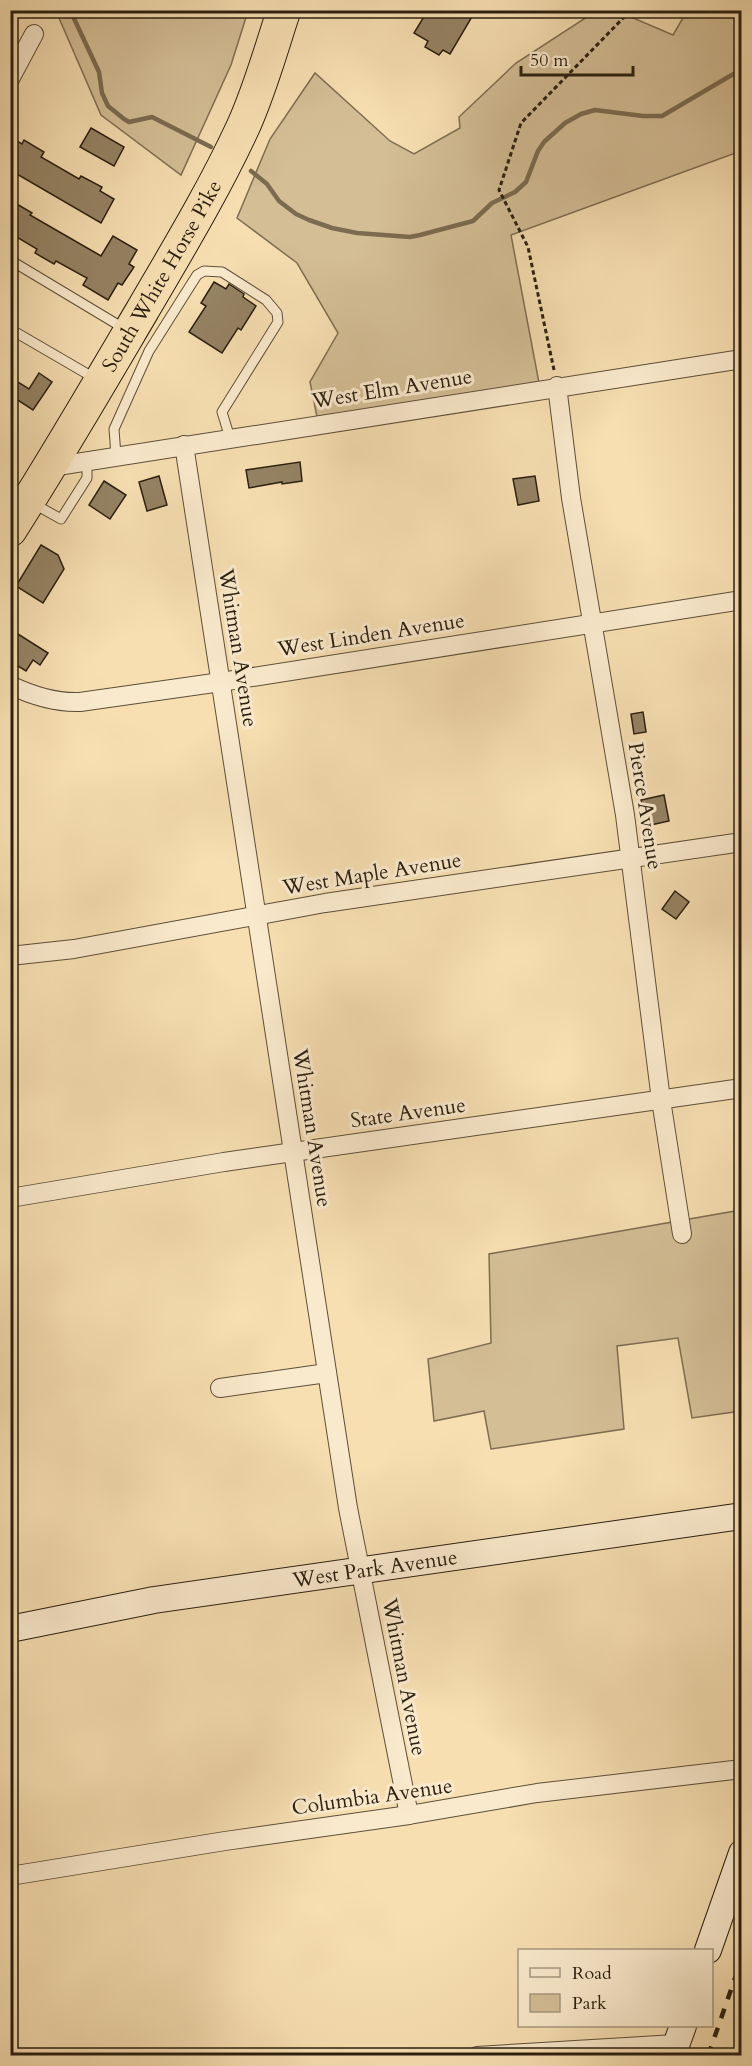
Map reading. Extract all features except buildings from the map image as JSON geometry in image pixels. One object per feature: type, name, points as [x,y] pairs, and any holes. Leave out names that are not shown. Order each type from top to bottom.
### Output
[{"type":"highway","name":"South White Horse Pike","points":[[10,530],[51,467],[171,262],[243,127],[284,10]]},
{"type":"street","points":[[10,79],[34,34]]},
{"type":"street","name":"West Elm Avenue","points":[[51,467],[741,358]]},
{"type":"street","name":"Pierce Avenue","points":[[557,386],[571,498],[630,858],[661,1100],[682,1234]]},
{"type":"street","name":"Whitman Avenue","points":[[184,445],[348,1508],[409,1815]]},
{"type":"street","name":"West Linden Avenue","points":[[10,685],[33,696],[64,702],[80,702],[741,600]]},
{"type":"street","name":"West Maple Avenue","points":[[10,956],[74,949],[325,903],[741,842]]},
{"type":"street","name":"State Avenue","points":[[10,1198],[213,1164],[741,1088]]},
{"type":"street","points":[[220,1388],[327,1373]]},
{"type":"street","name":"West Park Avenue","points":[[10,1629],[154,1600],[741,1516]]},
{"type":"street","name":"Columbia Avenue","points":[[10,1876],[225,1840],[409,1815],[537,1793],[741,1768]]},
{"type":"street","points":[[708,1949],[741,1853]]},
{"type":"street","points":[[477,2055],[677,2042]]},
{"type":"lane","points":[[10,260],[130,332]]},
{"type":"lane","points":[[116,456],[114,429],[149,351],[197,275],[204,271],[222,272],[266,300],[277,313],[278,322],[222,412],[230,438]]},
{"type":"lane","points":[[10,329],[101,381]]},
{"type":"lane","points":[[29,501],[61,519],[87,478],[87,461]]},
{"type":"path","points":[[557,386],[528,247],[499,190],[521,123],[631,10]]},
{"type":"green space","points":[[56,11],[248,11],[231,65],[181,175],[101,115]]},
{"type":"green space","points":[[596,11],[617,11],[673,35],[687,11],[741,11],[741,151],[511,235],[540,388],[319,427],[310,382],[338,333],[297,263],[237,218],[270,139],[315,73],[390,141],[414,154],[460,128],[459,117],[516,63]]},
{"type":"green space","points":[[741,1210],[741,1411],[692,1418],[678,1338],[617,1346],[624,1429],[491,1449],[484,1411],[434,1421],[428,1359],[491,1343],[489,1254]]},
{"type":"waterway","points":[[70,10],[99,72],[102,93],[108,106],[129,122],[152,117],[211,147]]},
{"type":"waterway","points":[[251,171],[267,184],[279,201],[296,214],[309,220],[357,233],[410,237],[420,235],[473,221],[492,203],[515,192],[526,182],[544,142],[565,123],[581,114],[595,110],[662,116],[742,69]]},
{"type":"railway","points":[[708,2056],[742,1958]]}]
